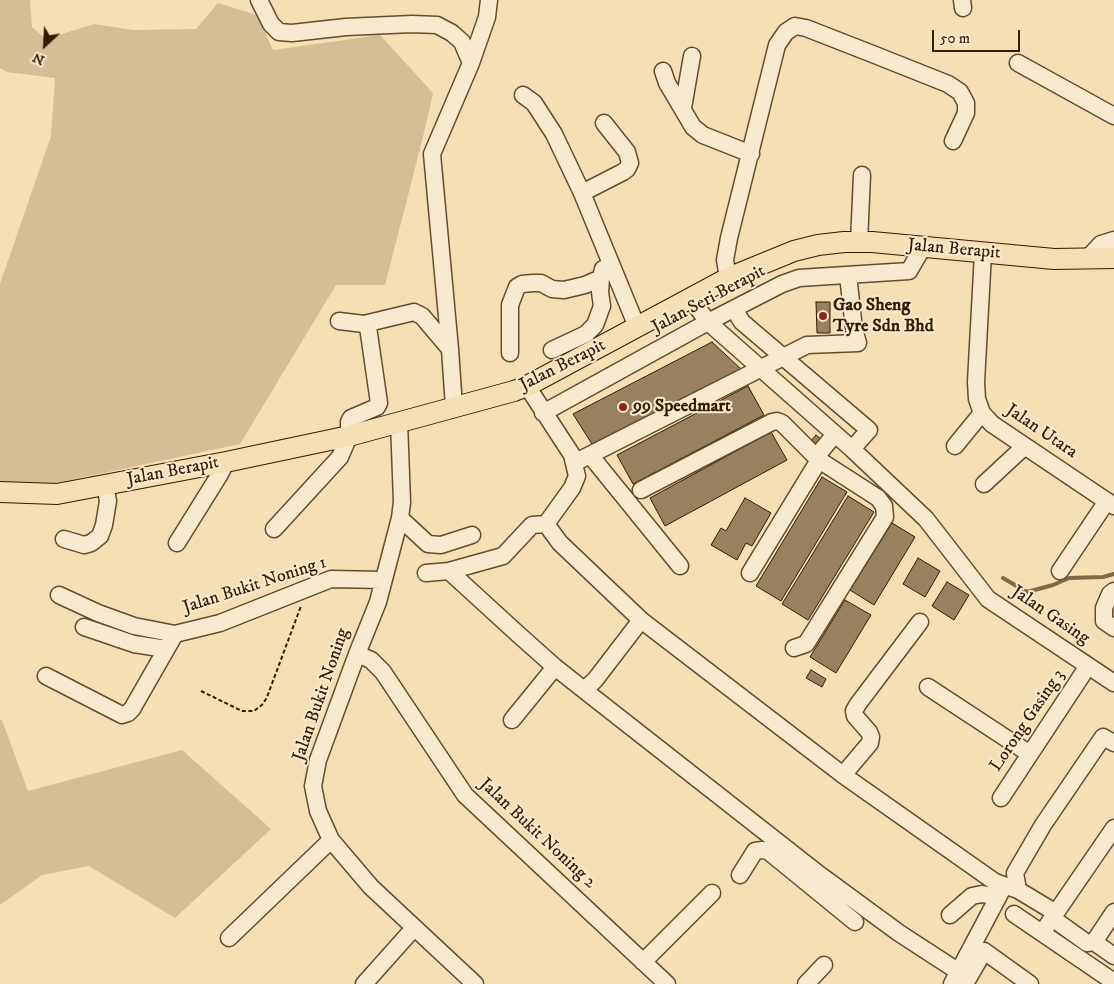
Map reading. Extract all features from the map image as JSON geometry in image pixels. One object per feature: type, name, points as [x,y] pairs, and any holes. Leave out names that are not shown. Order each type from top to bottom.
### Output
[{"type":"main road","name":"Jalan Berapit","points":[[0,492],[57,494],[226,462],[349,436],[514,391],[527,386],[728,278],[794,250],[844,242],[872,242],[1054,259],[1114,258]]},
{"type":"street","points":[[259,0],[271,24],[279,32],[292,33],[346,27],[437,25],[452,33],[462,42],[471,63]]},
{"type":"street","points":[[454,407],[432,154],[471,63],[487,17],[489,0]]},
{"type":"street","points":[[728,278],[724,260],[777,45],[786,32],[795,26],[806,28],[948,84],[960,92],[966,103],[966,113],[953,141]]},
{"type":"street","points":[[682,108],[692,56]]},
{"type":"street","points":[[1018,63],[1114,116]]},
{"type":"street","points":[[663,71],[667,83],[693,126],[703,134],[751,154]]},
{"type":"street","points":[[523,95],[534,103],[554,134],[582,193],[637,327]]},
{"type":"street","points":[[582,193],[623,172],[630,163],[627,152],[604,123]]},
{"type":"street","points":[[859,242],[862,175]]},
{"type":"street","points":[[1087,259],[1101,244],[1114,240]]},
{"type":"street","name":"Jalan Seri Berapit","points":[[543,413],[708,322],[782,284],[799,278],[909,271],[923,247]]},
{"type":"street","name":"Jalan Utara","points":[[983,253],[976,382],[977,399],[982,414],[992,424],[1111,503]]},
{"type":"street","points":[[552,350],[586,334],[595,325],[602,306],[600,292],[603,268],[610,263]]},
{"type":"street","points":[[574,463],[807,345],[858,342],[854,329],[848,275]]},
{"type":"street","points":[[510,353],[510,305],[516,287],[522,284],[541,283],[552,289],[564,290],[585,285],[601,278]]},
{"type":"street","name":"Jalan Gasing","points":[[691,299],[708,322],[852,449],[926,519],[988,599],[1114,683]]},
{"type":"street","points":[[734,309],[742,322],[869,430],[852,449]]},
{"type":"street","points":[[340,321],[364,324],[414,312],[422,316],[450,349]]},
{"type":"street","points":[[274,529],[340,456],[349,436],[349,422],[351,418],[377,407],[379,403],[368,327],[364,324]]},
{"type":"street","points":[[527,386],[572,455],[577,476],[572,488],[546,524]]},
{"type":"street","points":[[955,446],[982,414]]},
{"type":"street","points":[[641,490],[772,422],[778,421],[818,459],[878,498],[884,506],[885,517],[806,644],[794,648]]},
{"type":"street","name":"Jalan Bukit Noning","points":[[399,422],[402,502],[400,518],[378,602],[318,760],[314,786],[318,811],[331,840],[371,888],[475,984]]},
{"type":"street","points":[[803,443],[821,422]]},
{"type":"street","points":[[750,573],[834,434]]},
{"type":"street","points":[[984,484],[1025,446]]},
{"type":"street","points":[[590,455],[680,566]]},
{"type":"street","points":[[177,542],[226,462]]},
{"type":"street","points":[[64,539],[84,545],[91,543],[100,536],[108,501],[105,485]]},
{"type":"street","points":[[1060,571],[1111,503]]},
{"type":"street","points":[[400,518],[428,544],[441,545],[472,535]]},
{"type":"street","points":[[426,573],[449,571],[503,556],[532,525],[546,524]]},
{"type":"street","points":[[546,524],[560,543],[640,620],[843,775],[1007,891],[1054,915],[1087,943],[1094,942],[1114,956]]},
{"type":"street","points":[[449,571],[556,667],[804,872],[855,922]]},
{"type":"street","name":"Jalan Bukit Noning 1","points":[[46,676],[122,715],[128,714],[175,634],[220,623],[331,579],[383,580]]},
{"type":"street","points":[[1114,591],[1110,594],[1104,608],[1104,621],[1114,628]]},
{"type":"street","points":[[59,595],[98,613],[134,626],[175,634]]},
{"type":"street","points":[[584,690],[596,680],[640,620]]},
{"type":"street","points":[[843,775],[870,743],[871,737],[869,732],[855,716],[854,711],[920,622]]},
{"type":"street","points":[[84,627],[134,644],[166,649]]},
{"type":"street","name":"Jalan Bukit Noning 2","points":[[357,654],[371,660],[383,672],[465,796],[667,984]]},
{"type":"street","name":"Lorong Gasing 3","points":[[1001,798],[1088,666]]},
{"type":"street","points":[[512,720],[556,667]]},
{"type":"street","points":[[928,688],[1030,754]]},
{"type":"street","points":[[959,980],[1043,825],[1103,737],[1114,743]]},
{"type":"street","points":[[1042,933],[1114,828]]},
{"type":"street","points":[[228,938],[331,840]]},
{"type":"street","points":[[740,875],[755,851],[768,851],[899,933],[959,980]]},
{"type":"street","points":[[950,915],[972,896],[1007,891]]},
{"type":"street","points":[[643,962],[712,893]]},
{"type":"street","points":[[1094,942],[1114,912]]},
{"type":"street","points":[[1014,914],[1114,982]]},
{"type":"street","points":[[364,984],[414,928]]},
{"type":"street","points":[[959,980],[984,950],[1030,984]]},
{"type":"street","points":[[806,984],[824,965]]},
{"type":"path","points":[[201,691],[242,711],[254,712],[267,697],[286,643],[301,609],[305,588]]},
{"type":"shaded area","points":[[0,0],[30,0],[32,27],[46,39],[94,24],[133,30],[196,29],[218,3],[257,15],[273,50],[380,35],[433,93],[385,285],[336,285],[240,444],[57,483],[0,483],[0,284],[51,136],[55,78],[7,72],[0,68]]},
{"type":"shaded area","points":[[0,720],[2,720],[28,791],[182,750],[271,829],[175,918],[89,866],[42,875],[0,905]]},
{"type":"building","name":"Gao Sheng Tyre Sdn Bhd","points":[[816,302],[830,302],[830,333],[817,333]]},
{"type":"building","points":[[712,342],[741,369],[592,444],[573,414]]},
{"type":"building","points":[[748,386],[764,415],[633,484],[617,455]]},
{"type":"building","points":[[771,432],[787,460],[665,526],[650,498]]},
{"type":"building","points":[[816,435],[822,440],[816,447],[810,442]]},
{"type":"building","points":[[822,477],[847,492],[781,601],[756,586]]},
{"type":"building","points":[[848,496],[874,512],[808,620],[782,604]]},
{"type":"building","points":[[745,498],[771,513],[752,546],[746,543],[737,560],[711,545],[721,528],[726,531]]},
{"type":"building","points":[[892,523],[915,537],[874,605],[850,590]]},
{"type":"building","points":[[918,558],[940,571],[925,597],[903,584]]},
{"type":"building","points":[[947,582],[969,595],[954,620],[932,606]]},
{"type":"building","points":[[845,600],[871,615],[836,673],[810,657]]},
{"type":"building","points":[[811,670],[826,679],[822,687],[806,678]]},
{"type":"waterway","points":[[1003,578],[1027,592],[1053,585],[1069,578],[1103,577],[1114,574]]},
{"type":"place","name":"Gao Sheng Tyre Sdn Bhd","points":[[823,316]]},
{"type":"place","name":"99 Speedmart","points":[[623,407]]}]
